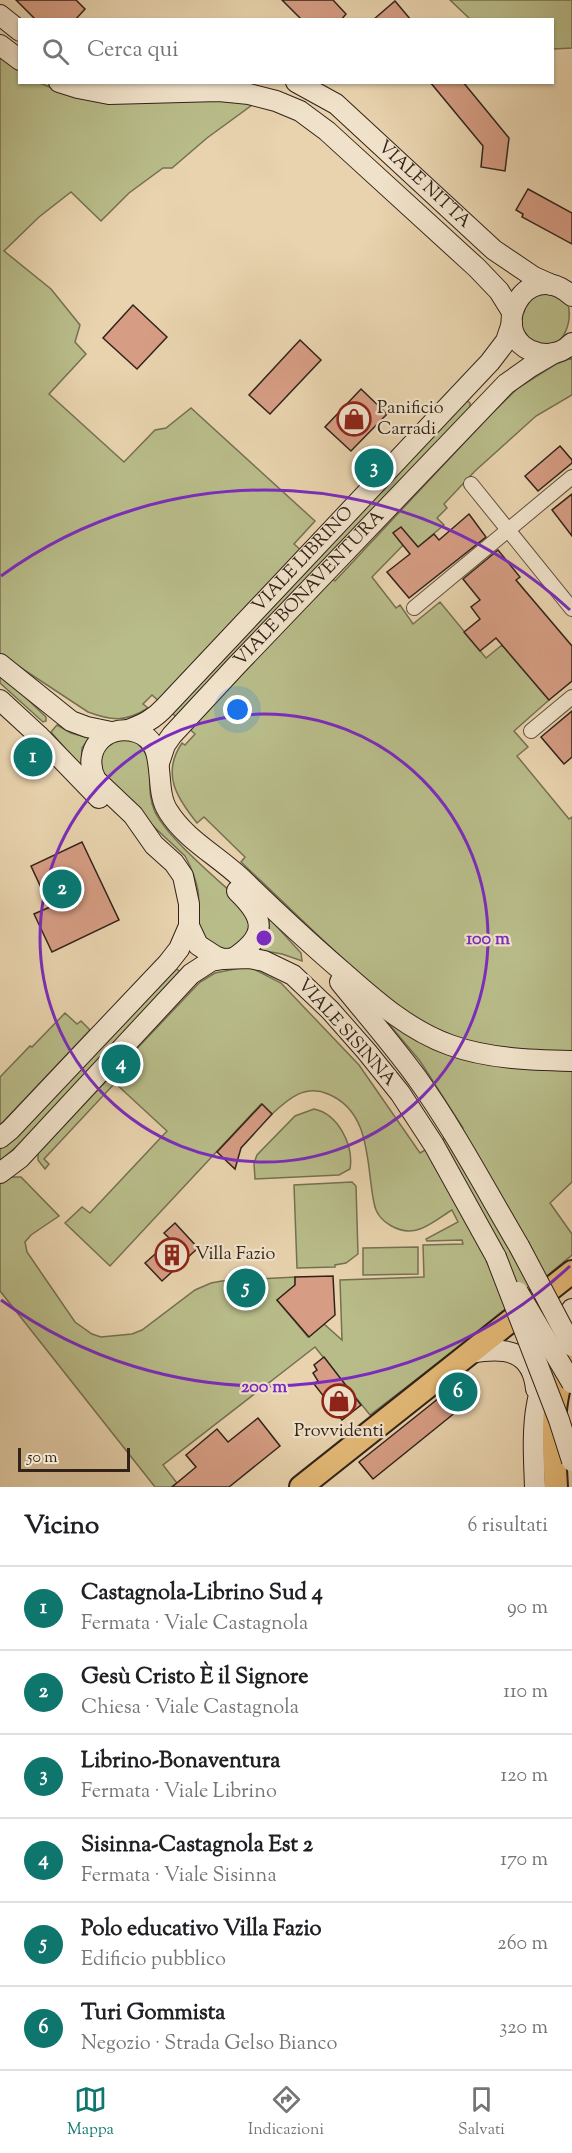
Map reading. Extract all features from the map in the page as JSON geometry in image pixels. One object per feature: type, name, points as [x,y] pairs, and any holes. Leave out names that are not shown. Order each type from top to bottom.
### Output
[{"type":"main road","points":[[0,15],[18,29]]},
{"type":"main road","points":[[0,45],[18,58]]},
{"type":"main road","points":[[65,84],[109,94],[219,91],[249,94],[276,101],[300,111],[327,131],[477,268],[499,291],[512,317],[515,335],[524,346],[540,354],[566,347]]},
{"type":"main road","name":"VIALE NITTA","points":[[300,84],[336,104],[494,250],[534,277],[566,292]]},
{"type":"main road","name":"VIALE LIBRINO","points":[[120,731],[155,718],[489,362],[506,341],[518,300],[526,290],[539,285],[566,292]]},
{"type":"main road","name":"VIALE BONAVENTURA","points":[[159,763],[165,745],[183,723],[506,384],[530,367],[566,347]]},
{"type":"main road","points":[[0,664],[71,721],[87,727],[139,733],[152,742],[159,763],[162,798],[167,810],[215,870],[253,906],[257,915],[258,927],[247,949],[229,958],[211,961],[191,974],[20,1158],[0,1173]]},
{"type":"main road","points":[[0,700],[38,735],[85,785],[174,863],[183,876],[189,904],[189,926],[179,949],[168,963],[0,1138]]},
{"type":"main road","points":[[120,731],[104,736],[94,748],[91,759],[93,774],[96,780],[134,815],[154,845]]},
{"type":"main road","points":[[189,835],[224,861],[297,932],[358,985],[404,1021],[436,1040],[495,1056],[572,1060]]},
{"type":"main road","points":[[189,926],[198,945],[206,952],[229,958]]},
{"type":"main road","points":[[297,932],[391,1042],[419,1080],[519,1246],[572,1319]]},
{"type":"main road","name":"VIALE SISINNA","points":[[229,958],[249,958],[279,967],[293,975],[308,988],[367,1052],[400,1092],[434,1145],[496,1257]]},
{"type":"main road","points":[[519,1246],[563,1345]]},
{"type":"main road","points":[[496,1257],[539,1324],[572,1383]]},
{"type":"main road","points":[[496,1257],[559,1420],[572,1461]]},
{"type":"main road","points":[[301,1487],[572,1272]]},
{"type":"main road","points":[[534,1301],[544,1309],[563,1345]]},
{"type":"main road","points":[[534,1301],[530,1312],[537,1404],[534,1433],[535,1487]]},
{"type":"main road","points":[[537,1404],[563,1345],[572,1309]]},
{"type":"main road","points":[[471,1353],[491,1350],[514,1353],[530,1369],[535,1382]]},
{"type":"main road","points":[[556,1487],[555,1441],[558,1386],[572,1358]]},
{"type":"street","points":[[414,608],[572,477]]},
{"type":"street","points":[[471,484],[572,609]]},
{"type":"street","points":[[531,731],[572,697]]},
{"type":"green space","points":[[450,0],[572,0],[572,48],[554,49],[554,18],[469,18]]},
{"type":"green space","points":[[0,56],[18,69],[18,84],[42,84],[57,90],[250,102],[252,105],[207,138],[172,168],[163,168],[129,193],[101,221],[71,192],[39,217],[4,251],[51,289],[80,325],[75,342],[86,354],[49,394],[124,462],[155,430],[166,428],[191,408],[315,521],[294,544],[313,561],[467,400],[470,403],[470,407],[320,567],[335,581],[518,388],[556,364],[572,358],[572,395],[536,416],[475,471],[444,504],[447,508],[437,518],[444,525],[418,547],[410,538],[372,577],[396,608],[400,605],[413,624],[440,602],[486,658],[502,645],[549,700],[514,731],[528,747],[517,756],[569,819],[572,817],[572,1182],[550,1203],[572,1234],[572,1255],[505,1311],[370,1415],[315,1347],[163,1465],[177,1483],[171,1487],[155,1487],[0,1291],[0,1184],[11,1177],[21,1177],[59,1216],[31,1235],[25,1242],[27,1252],[75,1322],[92,1334],[101,1337],[132,1334],[142,1330],[195,1290],[211,1283],[295,1277],[295,1285],[277,1300],[308,1337],[324,1324],[342,1340],[340,1280],[424,1277],[423,1245],[463,1244],[462,1240],[427,1241],[426,1239],[458,1222],[452,1210],[428,1225],[413,1231],[391,1226],[380,1216],[374,1203],[368,1157],[360,1126],[353,1113],[342,1102],[320,1091],[312,1091],[291,1098],[272,1114],[261,1104],[110,1266],[65,1223],[82,1207],[90,1213],[167,1131],[115,1083],[44,1159],[49,1164],[45,1169],[38,1160],[38,1153],[200,982],[215,973],[240,968],[252,968],[281,983],[359,1065],[420,1153],[463,1128],[420,1061],[388,1023],[391,1021],[433,1029],[389,1003],[241,862],[245,857],[204,817],[197,823],[183,804],[174,785],[173,765],[182,743],[185,745],[195,734],[152,695],[143,704],[148,708],[126,718],[104,717],[88,712],[0,654]]},
{"type":"green space","points":[[548,292],[568,304],[569,318],[566,332],[558,342],[543,345],[531,341],[519,324],[527,299]]},
{"type":"green space","points":[[0,673],[46,717],[46,721],[43,722],[0,683]]},
{"type":"green space","points":[[57,725],[71,733],[89,738],[82,748],[81,767],[51,732]]},
{"type":"green space","points":[[130,738],[146,755],[150,772],[151,801],[162,823],[183,848],[250,911],[249,933],[234,947],[220,948],[206,939],[200,929],[199,895],[196,882],[185,856],[104,780],[100,772],[100,753],[110,742]]},
{"type":"green space","points":[[269,918],[301,953],[302,961],[282,954],[259,950],[269,933]]},
{"type":"green space","points":[[175,968],[181,972],[31,1134],[0,1161],[0,1149],[17,1135]]},
{"type":"green space","points":[[65,1013],[77,1024],[81,1021],[90,1030],[0,1125],[0,1077]]},
{"type":"green space","points":[[314,1109],[330,1117],[342,1132],[349,1150],[350,1169],[339,1175],[255,1179],[254,1163],[257,1155],[295,1116]]},
{"type":"green space","points":[[352,1182],[356,1186],[358,1254],[346,1263],[335,1265],[335,1267],[297,1268],[294,1185]]},
{"type":"green space","points":[[418,1247],[418,1274],[363,1275],[363,1248]]},
{"type":"building","points":[[16,0],[76,0],[85,9],[77,18],[34,18]]},
{"type":"building","points":[[282,0],[333,0],[346,14],[343,18],[300,18]]},
{"type":"building","points":[[395,1],[409,18],[375,18]]},
{"type":"building","points":[[432,84],[465,84],[509,138],[505,171],[481,167],[483,146]]},
{"type":"building","points":[[528,189],[572,213],[572,244],[522,217],[523,214],[516,210]]},
{"type":"building","points":[[133,305],[167,337],[137,369],[103,338]]},
{"type":"building","points":[[300,340],[321,360],[270,414],[249,395]]},
{"type":"building","points":[[361,389],[387,414],[351,451],[325,427]]},
{"type":"building","points":[[560,446],[572,463],[538,491],[525,476]]},
{"type":"building","points":[[572,494],[572,536],[552,510]]},
{"type":"building","points":[[469,514],[486,537],[409,598],[387,572],[410,554],[393,533],[401,527],[418,547],[434,534],[439,540]]},
{"type":"building","points":[[498,550],[520,577],[516,580],[572,646],[572,681],[549,700],[496,638],[480,651],[464,632],[480,619],[471,607],[480,600],[463,579]]},
{"type":"building","points":[[572,711],[572,757],[564,764],[541,737]]},
{"type":"building","points":[[82,842],[119,920],[52,952],[34,914],[50,907],[31,866]]},
{"type":"building","points":[[262,1104],[272,1114],[241,1148],[235,1169],[217,1152]]},
{"type":"building","name":"Villa Fazio","points":[[175,1223],[198,1248],[162,1281],[145,1263],[171,1240],[164,1233]]},
{"type":"building","points":[[333,1276],[335,1315],[309,1337],[277,1300],[295,1285],[295,1277]]},
{"type":"building","points":[[324,1357],[361,1405],[342,1420],[314,1384],[318,1381],[313,1373],[317,1370],[314,1365]]},
{"type":"building","points":[[459,1382],[472,1399],[373,1479],[359,1462]]},
{"type":"building","points":[[258,1418],[280,1446],[229,1487],[172,1487],[196,1467],[186,1455],[217,1429],[228,1442]]},
{"type":"place","name":"Panificio Carradi","points":[[354,419]]},
{"type":"place","name":"Librino-Bonaventura","points":[[374,468]]},
{"type":"place","name":"Castagnola-Librino Sud 4","points":[[33,757]]},
{"type":"place","name":"Gesù Cristo È il Signore","points":[[62,889]]},
{"type":"place","name":"Sisinna-Castagnola Est 2","points":[[121,1064]]},
{"type":"place","name":"Villa Fazio","points":[[172,1255]]},
{"type":"place","name":"Polo educativo Villa Fazio","points":[[246,1288]]},
{"type":"place","name":"Turi Gommista","points":[[458,1392]]},
{"type":"place","name":"Provvidenti","points":[[339,1401]]}]
